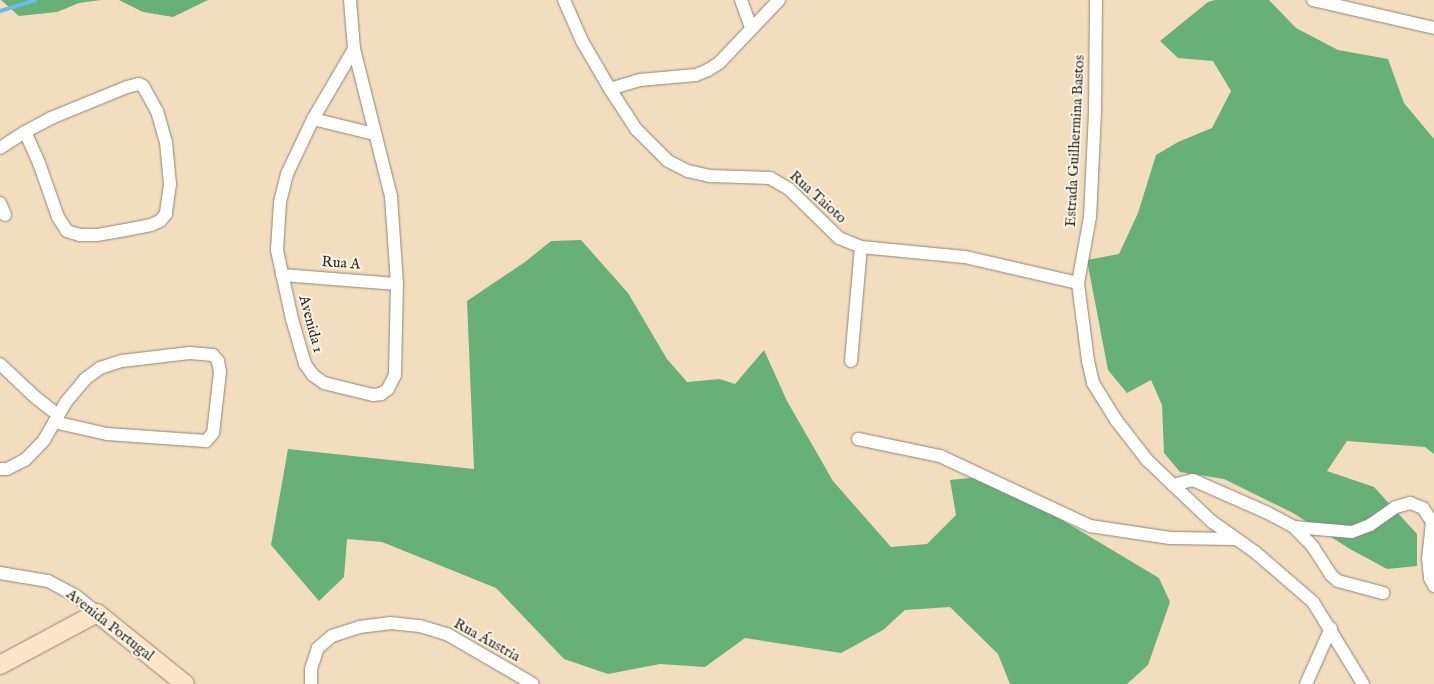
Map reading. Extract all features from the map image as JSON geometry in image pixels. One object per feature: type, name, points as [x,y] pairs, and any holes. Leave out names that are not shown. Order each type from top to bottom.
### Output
[{"type":"street","name":"Avenida 1","points":[[350,0],[354,49],[391,196],[397,284],[395,375],[388,389],[381,394],[374,395],[324,383],[313,375],[305,364],[300,350],[277,250],[280,202],[287,174],[313,119],[354,49]]},
{"type":"street","name":"Rua Taioto","points":[[564,0],[582,40],[610,89],[636,129],[668,161],[688,171],[710,176],[770,178],[789,189],[839,238],[861,247],[965,257],[1078,284]]},
{"type":"street","points":[[741,0],[751,28]]},
{"type":"street","points":[[610,89],[640,80],[696,75],[708,70],[719,63],[779,0]]},
{"type":"street","name":"Estrada Guilhermina Bastos","points":[[1096,0],[1095,112],[1090,218],[1078,284],[1088,361],[1093,383],[1116,420],[1148,460],[1173,485],[1211,522],[1255,552],[1313,602],[1363,684]]},
{"type":"street","points":[[1313,0],[1434,28]]},
{"type":"street","points":[[0,148],[25,132],[51,118],[104,95],[133,85],[143,86],[157,111],[166,142],[170,184],[166,214],[160,221],[151,225],[105,233],[80,235],[67,231],[58,217],[25,132]]},
{"type":"street","points":[[313,119],[374,134]]},
{"type":"street","points":[[852,361],[861,247]]},
{"type":"street","name":"Rua A","points":[[282,275],[397,284]]},
{"type":"street","points":[[0,364],[56,418],[107,434],[206,441],[214,433],[220,372],[218,361],[214,355],[190,353],[122,361],[100,368],[86,379],[66,402],[56,418],[44,440],[25,460],[7,469],[0,469]]},
{"type":"street","points":[[858,439],[940,456],[1090,526],[1170,538],[1234,539]]},
{"type":"street","points":[[1173,485],[1192,480],[1266,512],[1294,527],[1313,548],[1331,575],[1338,581],[1383,593]]},
{"type":"street","points":[[1294,527],[1352,532],[1370,525],[1396,508],[1410,503],[1423,508],[1432,522],[1428,558],[1430,578],[1434,586]]},
{"type":"street","name":"Avenida Portugal","points":[[0,573],[48,581],[76,596],[184,684]]},
{"type":"street","points":[[0,665],[97,613]]},
{"type":"street","name":"Rua Áustria","points":[[311,684],[311,669],[318,648],[332,636],[359,627],[390,623],[420,626],[447,634],[533,684]]},
{"type":"street","points":[[1306,684],[1330,628]]},
{"type":"green space","points":[[1,0],[101,0],[79,3],[57,12],[19,16]]},
{"type":"green space","points":[[119,0],[208,0],[173,17],[143,12]]},
{"type":"green space","points":[[1215,0],[1269,0],[1296,28],[1338,50],[1388,59],[1404,103],[1434,139],[1434,454],[1425,447],[1347,441],[1327,471],[1374,487],[1417,534],[1417,566],[1387,569],[1350,549],[1293,513],[1224,479],[1180,472],[1164,453],[1162,405],[1151,380],[1127,393],[1108,370],[1087,260],[1119,254],[1138,213],[1156,155],[1178,142],[1212,128],[1231,91],[1213,61],[1178,58],[1160,41],[1208,2]]},
{"type":"green space","points":[[581,240],[628,293],[667,359],[687,382],[720,379],[735,384],[764,350],[787,401],[833,481],[891,547],[927,544],[956,515],[950,480],[981,477],[1047,511],[1159,578],[1170,602],[1148,665],[1127,684],[1010,684],[998,654],[950,607],[905,610],[883,630],[841,653],[745,638],[705,667],[660,664],[608,674],[564,659],[496,588],[382,542],[347,539],[344,577],[319,601],[271,545],[288,449],[474,469],[467,301],[525,262],[551,241]]},
{"type":"waterway","points":[[0,11],[35,0]]}]
